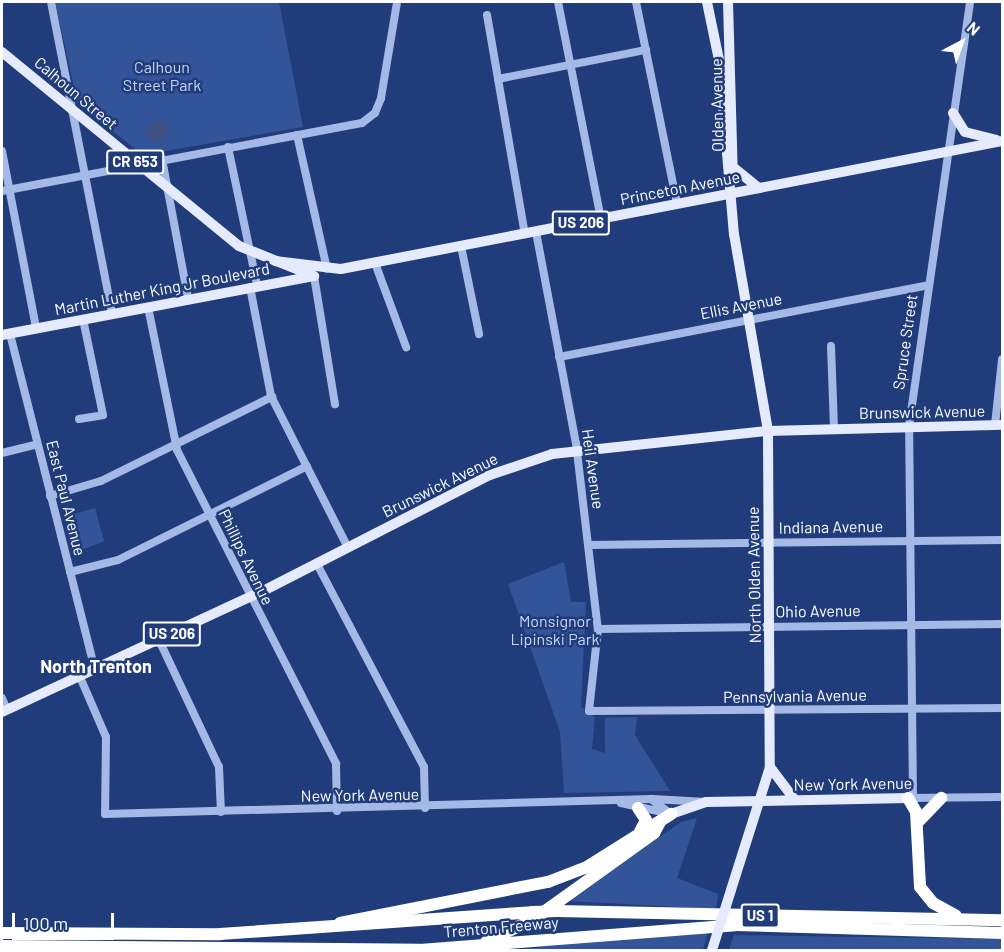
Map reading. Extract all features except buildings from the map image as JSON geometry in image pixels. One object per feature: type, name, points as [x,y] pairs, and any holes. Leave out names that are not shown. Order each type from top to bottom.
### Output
[{"type":"highway","points":[[910,798],[917,823],[920,887],[933,903],[963,918]]},
{"type":"highway","points":[[917,823],[941,798]]},
{"type":"highway","points":[[638,808],[646,820],[640,832]]},
{"type":"highway","points":[[313,930],[548,882],[585,868],[671,814]]},
{"type":"highway","points":[[470,948],[519,929],[654,833],[660,822]]},
{"type":"highway","name":"Trenton Freeway","points":[[2,933],[313,930],[557,911],[1002,920]]},
{"type":"highway","name":"Trenton Freeway","points":[[2,946],[470,948],[735,926],[1002,933]]},
{"type":"main road","name":"Olden Avenue","points":[[708,2],[719,60],[730,194]]},
{"type":"main road","name":"Olden Avenue","points":[[728,2],[732,58],[734,168],[730,194]]},
{"type":"main road","name":"Calhoun Street","points":[[2,52],[167,189],[249,251],[314,276]]},
{"type":"main road","points":[[719,60],[732,58]]},
{"type":"main road","points":[[953,113],[965,132],[1002,141]]},
{"type":"main road","name":"Princeton Avenue","points":[[327,269],[530,233],[1002,141]]},
{"type":"main road","points":[[734,168],[759,188]]},
{"type":"main road","name":"North Olden Avenue","points":[[712,951],[770,767],[768,431],[730,194]]},
{"type":"main road","name":"Calhoun Street","points":[[275,261],[327,269]]},
{"type":"main road","name":"Martin Luther King Jr Boulevard","points":[[6,334],[314,276],[327,269]]},
{"type":"main road","name":"Brunswick Avenue","points":[[4,711],[249,598],[496,473],[577,451],[768,431],[999,425]]},
{"type":"main road","points":[[770,767],[795,800]]},
{"type":"main road","name":"New York Avenue","points":[[671,814],[706,802],[910,798]]},
{"type":"street","points":[[51,2],[112,313]]},
{"type":"street","points":[[5,190],[136,163],[353,126],[375,113],[397,2]]},
{"type":"street","points":[[558,2],[601,219]]},
{"type":"street","points":[[636,2],[677,204]]},
{"type":"street","name":"Spruce Street","points":[[910,798],[912,709],[909,426],[970,2]]},
{"type":"street","name":"Heil Avenue","points":[[487,15],[498,79],[559,357],[577,451],[598,629],[589,711]]},
{"type":"street","points":[[498,79],[645,50]]},
{"type":"street","points":[[297,135],[327,269]]},
{"type":"street","points":[[228,147],[249,251],[273,399],[348,548]]},
{"type":"street","points":[[2,151],[5,190],[36,328]]},
{"type":"street","points":[[162,159],[188,298]]},
{"type":"street","points":[[461,246],[478,334]]},
{"type":"street","points":[[375,262],[406,347]]},
{"type":"street","points":[[314,276],[335,404]]},
{"type":"street","name":"Ellis Avenue","points":[[559,357],[928,285]]},
{"type":"street","name":"Phillips Avenue","points":[[148,307],[175,445],[249,598],[336,765],[338,811]]},
{"type":"street","points":[[79,419],[103,415],[84,319]]},
{"type":"street","name":"East Paul Avenue","points":[[6,334],[37,444],[95,670]]},
{"type":"street","points":[[831,346],[834,429]]},
{"type":"street","points":[[999,425],[1002,358]]},
{"type":"street","points":[[50,495],[88,486],[273,399]]},
{"type":"street","points":[[2,453],[37,444]]},
{"type":"street","points":[[69,572],[118,560],[307,466]]},
{"type":"street","name":"Indiana Avenue","points":[[588,545],[1002,540]]},
{"type":"street","points":[[317,564],[424,767],[425,808]]},
{"type":"street","name":"Ohio Avenue","points":[[598,629],[1002,624]]},
{"type":"street","points":[[159,640],[219,768],[221,812]]},
{"type":"street","name":"New York Avenue","points":[[80,677],[106,737],[102,813],[338,811],[651,799],[706,802]]},
{"type":"street","points":[[2,698],[4,711]]},
{"type":"street","name":"Pennsylvania Avenue","points":[[589,711],[1002,708]]},
{"type":"street","name":"New York Avenue","points":[[910,798],[1002,797]]},
{"type":"street","points":[[651,799],[671,814]]},
{"type":"street","name":"New York Avenue","points":[[618,801],[638,808],[671,814]]},
{"type":"green space","name":"Calhoun Street Park","points":[[55,2],[279,2],[303,127],[143,155],[78,104]]},
{"type":"green space","points":[[95,508],[104,541],[72,554],[67,516]]},
{"type":"green space","name":"Monsignor Lipinski Park","points":[[564,562],[571,602],[586,602],[581,707],[595,717],[592,749],[605,753],[605,718],[637,717],[635,735],[670,791],[564,793],[560,732],[508,584]]},
{"type":"green space","points":[[697,818],[677,878],[718,894],[716,909],[568,901],[681,822]]},
{"type":"green space","points":[[708,932],[703,950],[517,950],[669,933]]},
{"type":"green space","points":[[734,935],[1001,939],[1002,950],[729,950]]},
{"type":"shaded area","points":[[153,122],[161,122],[167,128],[167,136],[161,142],[153,142],[147,136],[147,128]]},
{"type":"district","name":"North Trenton","points":[[96,666]]}]
